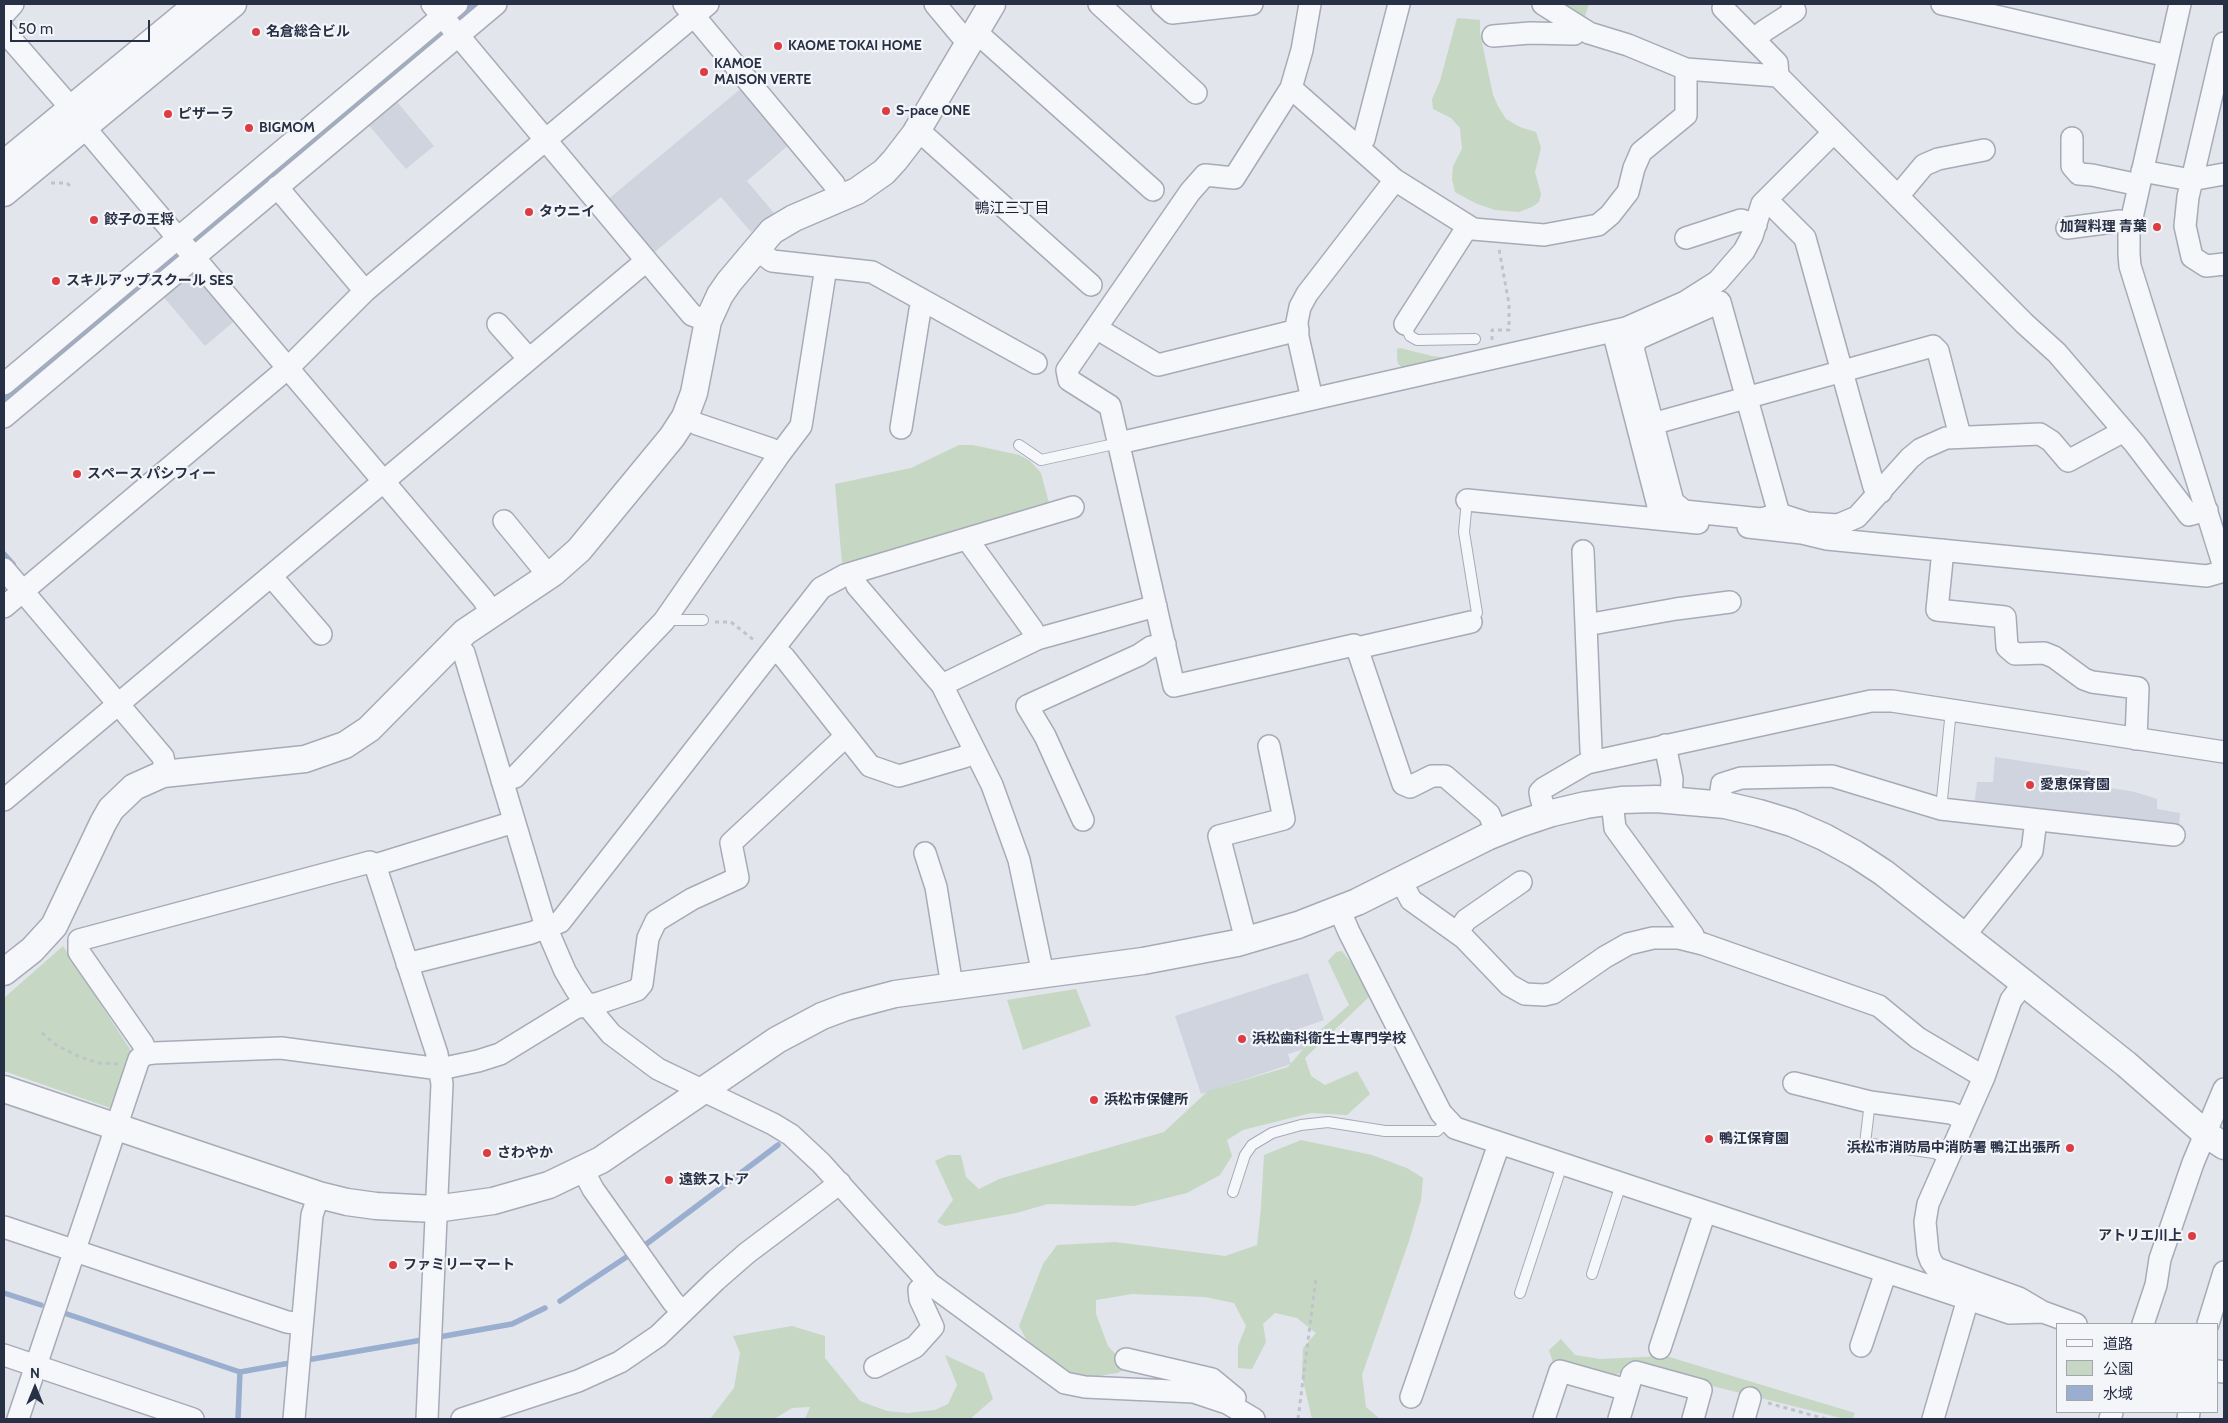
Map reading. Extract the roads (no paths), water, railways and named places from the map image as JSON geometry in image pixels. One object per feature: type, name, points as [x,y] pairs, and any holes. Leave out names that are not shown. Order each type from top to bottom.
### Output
[{"type":"street","points":[[4,14],[13,4]]},
{"type":"street","points":[[4,193],[78,118],[198,4]]},
{"type":"street","points":[[4,164],[78,118],[233,4]]},
{"type":"street","points":[[4,417],[186,248],[449,18],[496,4]]},
{"type":"street","points":[[935,4],[960,34],[985,40],[1153,190]]},
{"type":"street","points":[[4,972],[44,939],[54,926],[103,823],[111,810],[134,787],[166,773],[305,759],[345,745],[369,729],[454,643],[492,613],[567,562],[590,538],[672,437],[685,417],[694,393],[708,321],[720,295],[772,231],[782,224],[857,191],[884,172],[916,132],[992,4]]},
{"type":"street","points":[[1099,4],[1196,93]]},
{"type":"street","points":[[1162,4],[1172,13],[1252,4]]},
{"type":"street","points":[[1310,4],[1302,50],[1291,88],[1234,178],[1205,175],[1190,192],[1067,370],[1069,380],[1110,406],[1174,686],[1354,645],[1357,648],[1471,622]]},
{"type":"street","points":[[1358,146],[1364,139],[1399,4]]},
{"type":"street","points":[[1543,4],[1578,27],[1600,37],[1628,44],[1686,69],[1778,76],[2057,354],[2124,431],[2189,515],[2207,510]]},
{"type":"street","points":[[1755,40],[1794,11],[1792,4]]},
{"type":"street","points":[[1942,4],[1966,6],[2168,56]]},
{"type":"street","points":[[2173,5],[2168,56],[2131,223],[2128,242],[2130,266],[2224,567]]},
{"type":"street","points":[[4,607],[288,368],[365,291],[546,140],[695,8],[834,184],[841,199]]},
{"type":"street","points":[[1723,8],[1777,62],[1778,76]]},
{"type":"street","points":[[449,18],[546,140],[692,315],[708,321]]},
{"type":"street","points":[[4,384],[186,248],[278,187],[449,18]]},
{"type":"street","points":[[1493,36],[1530,33],[1574,34],[1578,27]]},
{"type":"street","points":[[4,31],[483,599],[492,613]]},
{"type":"street","points":[[2224,44],[2191,180],[2185,226],[2192,257],[2206,266],[2224,264]]},
{"type":"street","points":[[1291,88],[1395,180],[1473,229],[1544,235],[1590,227],[1604,221],[1628,192],[1634,168],[1641,152],[1686,115],[1686,69]]},
{"type":"street","points":[[916,132],[927,138],[1092,285]]},
{"type":"street","points":[[1119,443],[1626,328],[1685,302],[1718,281],[1744,251],[1756,225],[1762,204],[1834,132]]},
{"type":"street","points":[[2072,138],[2072,166],[2079,174],[2191,180],[2224,174]]},
{"type":"street","points":[[1898,196],[1924,165],[1938,159],[1984,150]]},
{"type":"street","points":[[1312,399],[1298,330],[1300,308],[1307,294],[1395,180]]},
{"type":"street","points":[[278,187],[365,291]]},
{"type":"street","points":[[1775,208],[1805,238],[1874,487],[1880,492]]},
{"type":"street","points":[[1686,238],[1741,220],[1756,225]]},
{"type":"street","points":[[2067,228],[2120,221],[2131,223]]},
{"type":"street","points":[[1405,324],[1468,226]]},
{"type":"street","points":[[756,249],[772,262],[872,272],[1036,363]]},
{"type":"street","points":[[4,800],[646,260]]},
{"type":"street","points":[[502,781],[515,776],[667,617],[778,454],[801,426],[826,267]]},
{"type":"street","points":[[902,428],[920,310],[925,302]]},
{"type":"street","points":[[1779,514],[1720,302],[1637,339],[1633,348],[1673,502],[1684,511],[1761,519],[1779,514],[1827,532]]},
{"type":"street","points":[[498,324],[528,359]]},
{"type":"street","points":[[1096,328],[1158,365],[1298,330]]},
{"type":"street","points":[[1612,331],[1658,506],[1657,518]]},
{"type":"street","points":[[1652,424],[1933,346],[1938,351],[1960,436]]},
{"type":"street","points":[[685,417],[697,424],[771,449],[778,454]]},
{"type":"street","points":[[1827,532],[1857,517],[1910,458],[1921,449],[1946,438],[2040,434],[2051,442],[2068,461],[2124,431]]},
{"type":"street","points":[[1467,500],[1802,532],[1827,532],[1943,550],[2207,576],[2224,570]]},
{"type":"street","points":[[407,964],[531,933],[560,922],[821,588],[854,573],[1073,507]]},
{"type":"street","points":[[504,521],[548,576]]},
{"type":"street","points":[[969,538],[972,546],[1032,629],[1037,640]]},
{"type":"street","points":[[1943,550],[1937,610],[2004,617],[2007,647],[2015,654],[2044,654],[2054,657],[2084,679],[2092,682],[2138,688],[2136,739]]},
{"type":"street","points":[[1583,551],[1593,761]]},
{"type":"street","points":[[4,569],[163,757],[166,773]]},
{"type":"street","points":[[854,573],[857,586],[942,686],[992,785],[1019,860],[1043,974]]},
{"type":"street","points":[[271,576],[321,634]]},
{"type":"street","points":[[1586,625],[1676,609],[1730,602]]},
{"type":"street","points":[[942,686],[1037,640],[1156,606]]},
{"type":"street","points":[[454,643],[464,653],[546,927],[565,972],[587,1006],[611,1034],[658,1069],[787,1132],[840,1183],[928,1283],[1065,1383],[1084,1387],[1194,1392],[1231,1405],[1254,1419]]},
{"type":"street","points":[[1083,820],[1045,736],[1027,706],[1139,655],[1151,647],[1165,644]]},
{"type":"street","points":[[1357,648],[1403,784],[1410,787],[1439,775],[1451,779],[1489,814],[1497,833]]},
{"type":"street","points":[[772,651],[784,656],[870,766],[900,776],[964,757],[975,751]]},
{"type":"street","points":[[1546,815],[1540,792],[1593,761],[1861,702],[1892,701],[2224,752]]},
{"type":"street","points":[[141,1060],[281,1048],[440,1069],[500,1054],[575,1008],[637,990],[642,984],[648,938],[656,921],[692,899],[738,878],[731,843],[846,736]]},
{"type":"street","points":[[1246,940],[1219,836],[1284,820],[1269,746]]},
{"type":"street","points":[[1665,746],[1672,779],[1671,800]]},
{"type":"street","points":[[1719,804],[1722,784],[1741,778],[1832,776],[1941,810],[2174,835]]},
{"type":"street","points":[[4,1089],[319,1195],[376,1206],[438,1209],[493,1202],[521,1195],[583,1170],[626,1145],[777,1040],[822,1016],[870,999],[1175,956],[1246,940],[1298,925],[1339,909],[1401,881],[1497,833],[1546,815],[1586,805],[1671,800],[1719,804],[1759,813],[1792,824],[1824,837],[1884,873],[2126,1064],[2215,1140]]},
{"type":"street","points":[[1612,802],[1615,828],[1693,935],[1692,940]]},
{"type":"street","points":[[1964,936],[2032,852],[2036,820]]},
{"type":"street","points":[[18,1419],[141,1060],[144,1044],[79,952],[79,940],[370,862],[375,864],[514,822]]},
{"type":"street","points":[[925,853],[936,887],[952,986]]},
{"type":"street","points":[[375,864],[440,1069],[443,1100],[427,1419]]},
{"type":"street","points":[[1401,881],[1410,900],[1457,933],[1516,990],[1534,996],[1553,993],[1605,957],[1628,944],[1666,937],[1692,940],[1878,1006],[1918,1038],[1984,1077]]},
{"type":"street","points":[[1457,933],[1466,920],[1521,882]]},
{"type":"street","points":[[1339,909],[1447,1122],[1465,1133],[2010,1313],[2043,1312]]},
{"type":"street","points":[[2024,983],[2011,1000],[1984,1077],[1926,1210],[1926,1230],[1931,1262],[1936,1268],[2019,1298],[2043,1312],[2073,1323]]},
{"type":"street","points":[[1794,1083],[1870,1102],[1951,1113],[1965,1119]]},
{"type":"street","points":[[2143,1323],[2156,1285],[2160,1259],[2215,1140],[2224,1089]]},
{"type":"street","points":[[1410,1397],[1499,1144]]},
{"type":"street","points":[[583,1170],[593,1189],[682,1312]]},
{"type":"street","points":[[462,1419],[599,1373],[640,1350],[658,1336],[731,1266],[840,1183]]},
{"type":"street","points":[[294,1419],[312,1215],[319,1195]]},
{"type":"street","points":[[1660,1348],[1706,1212]]},
{"type":"street","points":[[4,1227],[287,1322],[302,1324]]},
{"type":"street","points":[[1861,1346],[1886,1272]]},
{"type":"street","points":[[2208,1323],[2224,1272]]},
{"type":"street","points":[[874,1367],[915,1347],[933,1327],[920,1299],[920,1290],[928,1283]]},
{"type":"street","points":[[1933,1419],[1968,1299]]},
{"type":"street","points":[[4,1356],[193,1419]]},
{"type":"street","points":[[1126,1359],[1212,1379],[1235,1398],[1231,1405]]},
{"type":"street","points":[[1544,1419],[1560,1372],[1627,1390]]},
{"type":"street","points":[[1619,1419],[1632,1375],[1636,1372],[1701,1390],[1693,1419]]},
{"type":"street","points":[[1744,1419],[1750,1398]]},
{"type":"lane","points":[[1405,324],[1410,336],[1417,340],[1476,339]]},
{"type":"lane","points":[[1019,444],[1041,460],[1119,443]]},
{"type":"lane","points":[[1467,500],[1464,532],[1476,613],[1471,622]]},
{"type":"lane","points":[[667,617],[671,620],[702,620]]},
{"type":"lane","points":[[1941,810],[1951,710]]},
{"type":"lane","points":[[1870,1102],[1865,1143],[1934,1153],[1948,1159]]},
{"type":"lane","points":[[1233,1192],[1246,1155],[1252,1145],[1272,1133],[1301,1125],[1328,1122],[1385,1131],[1438,1131],[1447,1122]]},
{"type":"lane","points":[[1520,1294],[1562,1165]]},
{"type":"lane","points":[[1592,1274],[1621,1184]]},
{"type":"water","points":[[470,4],[483,4],[4,406],[4,395]]},
{"type":"waterway","points":[[4,554],[13,564]]},
{"type":"waterway","points":[[645,1245],[778,1145]]},
{"type":"waterway","points":[[560,1301],[628,1256]]},
{"type":"waterway","points":[[4,1293],[41,1305]]},
{"type":"waterway","points":[[439,1337],[512,1324],[545,1308]]},
{"type":"waterway","points":[[64,1313],[240,1372],[290,1363]]},
{"type":"waterway","points":[[307,1360],[422,1340]]},
{"type":"waterway","points":[[238,1419],[240,1372]]},
{"type":"place","name":"名倉総合ビル","points":[[256,32]]},
{"type":"place","name":"KAOME TOKAI HOME","points":[[778,46]]},
{"type":"place","name":"KAMOE MAISON VERTE","points":[[704,72]]},
{"type":"place","name":"S-pace ONE","points":[[886,111]]},
{"type":"place","name":"ピザーラ","points":[[168,114]]},
{"type":"place","name":"BIGMOM","points":[[249,128]]},
{"type":"place","name":"タウニイ","points":[[529,212]]},
{"type":"place","name":"餃子の王将","points":[[94,220]]},
{"type":"place","name":"加賀料理 青葉","points":[[2157,227]]},
{"type":"place","name":"スキルアップスクール SES","points":[[56,281]]},
{"type":"place","name":"スペース パシフィー","points":[[77,474]]},
{"type":"place","name":"愛恵保育園","points":[[2030,785]]},
{"type":"place","name":"浜松歯科衛生士専門学校","points":[[1242,1039]]},
{"type":"place","name":"浜松市保健所","points":[[1094,1100]]},
{"type":"place","name":"鴨江保育園","points":[[1709,1139]]},
{"type":"place","name":"浜松市消防局中消防署 鴨江出張所","points":[[2070,1148]]},
{"type":"place","name":"さわやか","points":[[487,1153]]},
{"type":"place","name":"遠鉄ストア","points":[[669,1180]]},
{"type":"place","name":"アトリエ川上","points":[[2192,1236]]},
{"type":"place","name":"ファミリーマート","points":[[393,1265]]},
{"type":"district","name":"鴨江三丁目","points":[[1012,209]]}]
